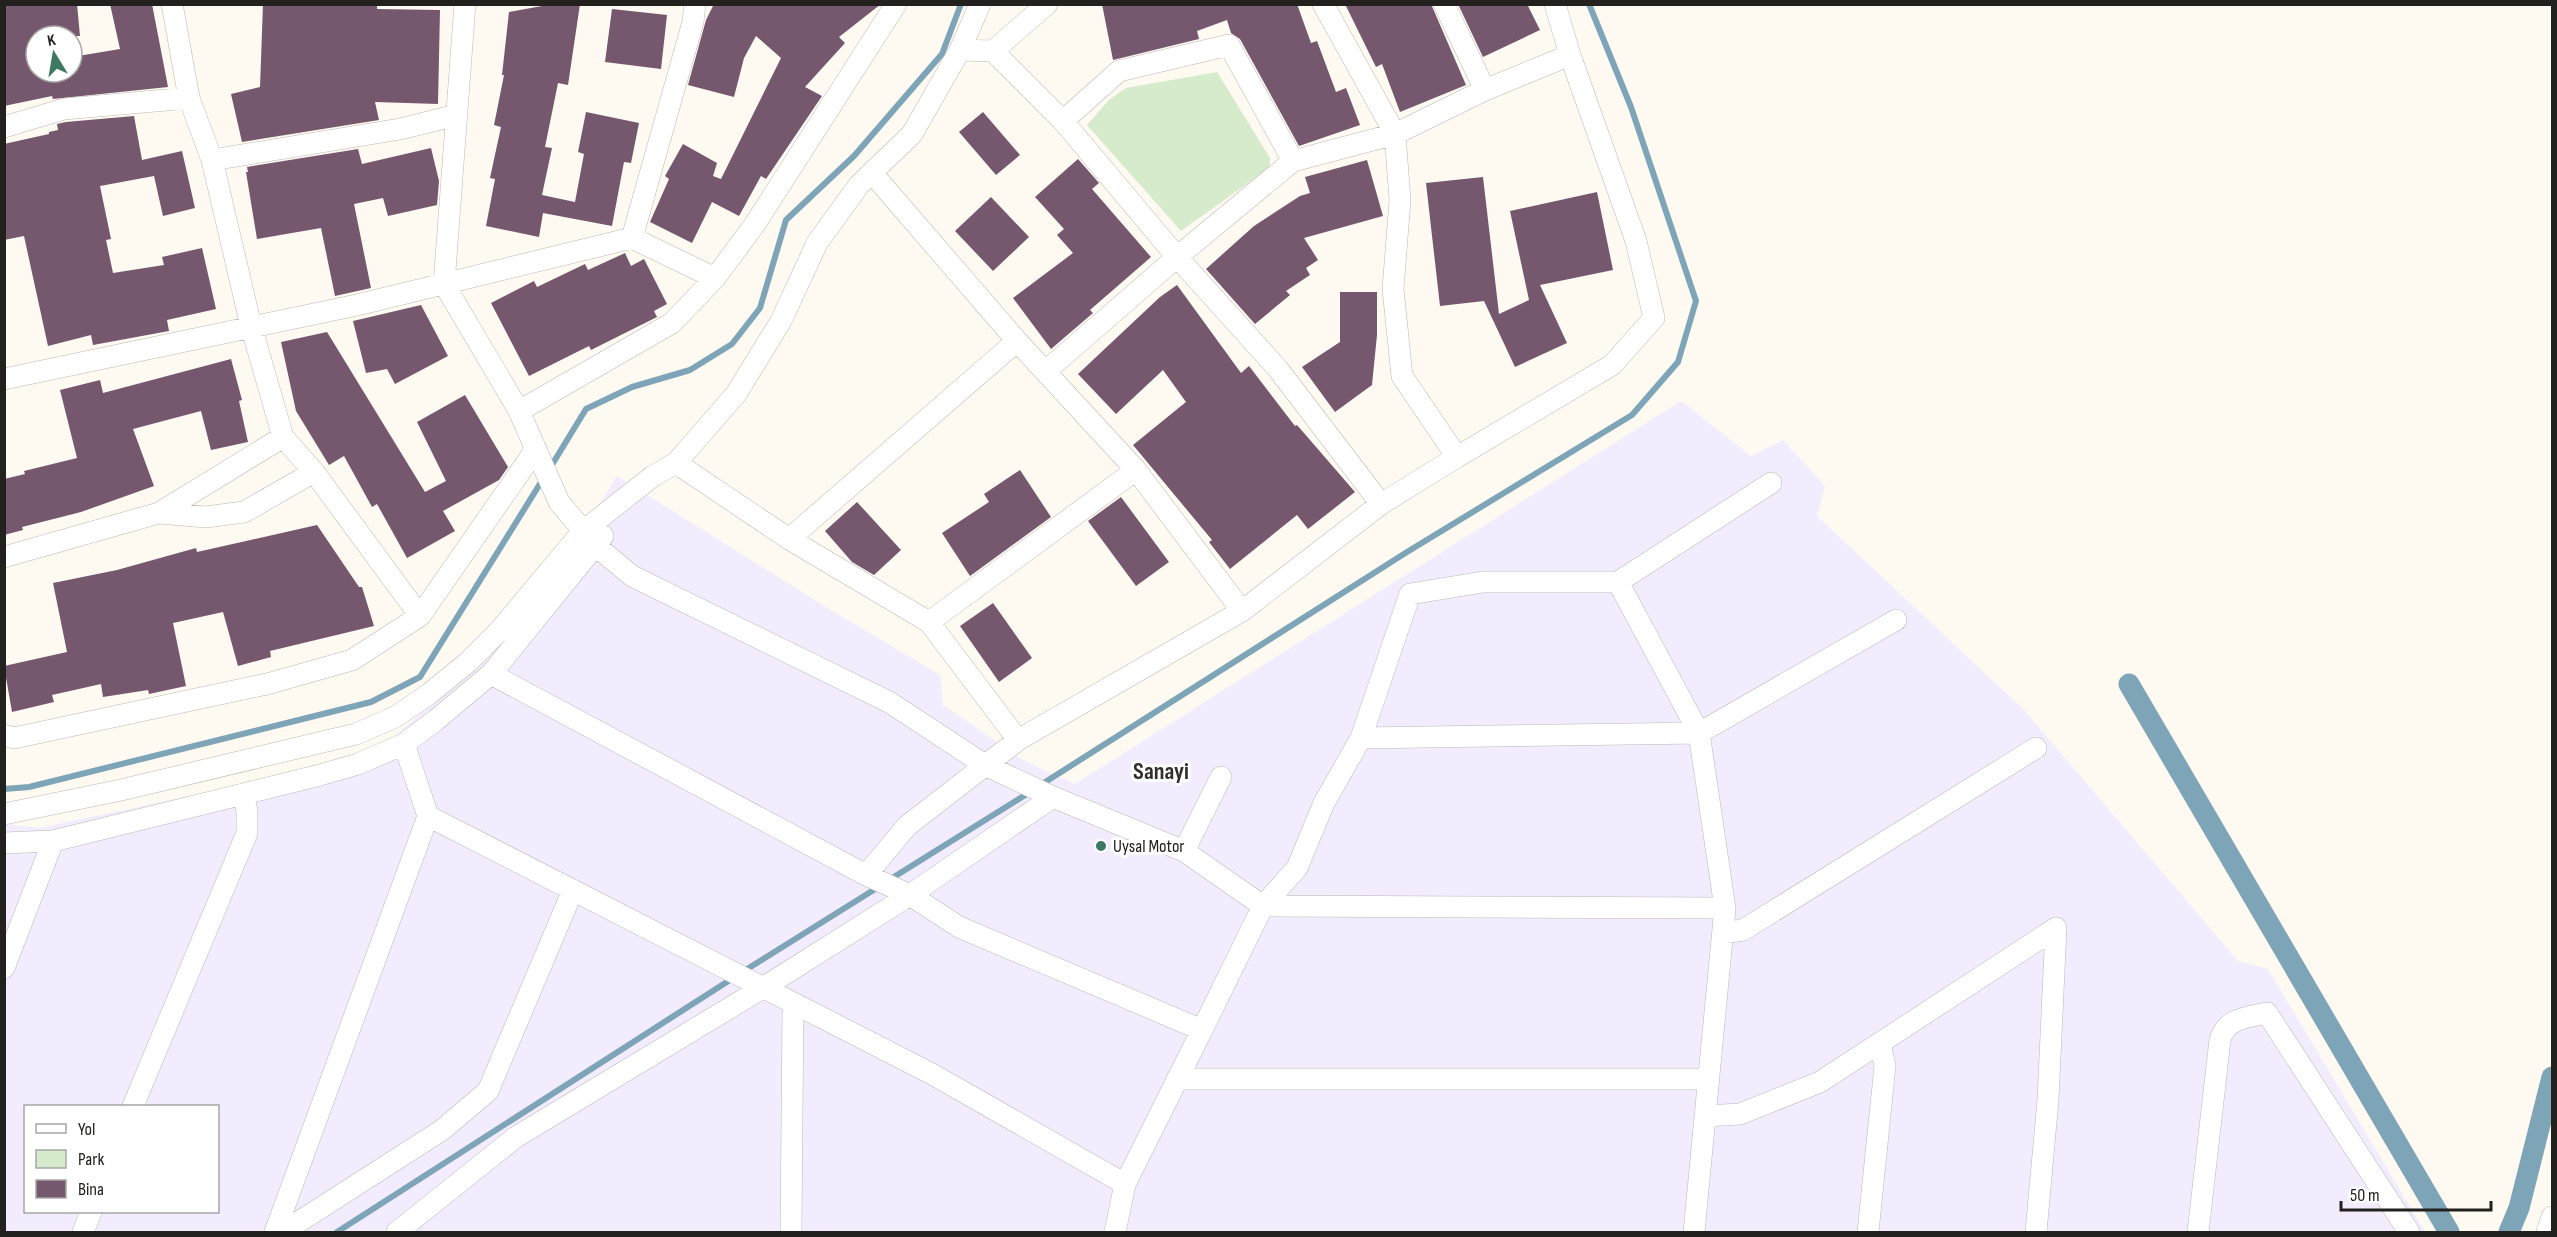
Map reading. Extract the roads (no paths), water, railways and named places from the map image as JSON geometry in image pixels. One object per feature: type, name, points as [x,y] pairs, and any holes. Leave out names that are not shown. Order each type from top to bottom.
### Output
[{"type":"street","points":[[172,4],[189,98],[212,160],[251,326],[283,437],[314,472],[420,616]]},
{"type":"street","points":[[465,4],[444,284],[519,411],[559,502],[589,539],[632,576],[889,702],[988,766],[1050,796],[1184,851],[1263,906],[1725,908]]},
{"type":"street","points":[[632,238],[693,21],[695,4]]},
{"type":"street","points":[[519,411],[672,323],[715,278],[755,224],[896,4]]},
{"type":"street","points":[[4,814],[132,788],[356,734],[394,717],[429,694],[484,646],[627,497],[652,476],[676,463],[736,394],[782,321],[817,243],[860,185],[912,134],[960,50],[980,4]]},
{"type":"street","points":[[960,50],[993,51],[1047,4]]},
{"type":"street","points":[[1323,4],[1395,134],[1400,200],[1394,289],[1402,376],[1457,457]]},
{"type":"street","points":[[1444,4],[1485,90]]},
{"type":"street","points":[[868,876],[907,826],[988,766],[1018,740],[1242,611],[1381,504],[1612,364],[1654,318],[1636,241],[1570,55],[1555,4]]},
{"type":"street","points":[[1063,121],[1119,71],[1229,45],[1293,161]]},
{"type":"street","points":[[993,51],[1063,121],[1177,257],[1278,369],[1381,504]]},
{"type":"street","points":[[1046,371],[1177,257],[1293,161],[1395,134],[1485,90],[1570,55]]},
{"type":"street","points":[[4,127],[64,109],[189,98]]},
{"type":"street","points":[[212,160],[400,129],[457,115]]},
{"type":"street","points":[[872,173],[1017,341],[1136,470],[1242,611]]},
{"type":"street","points":[[4,379],[357,305],[632,238],[715,278]]},
{"type":"street","points":[[789,539],[1017,341]]},
{"type":"street","points":[[4,557],[159,513],[283,437]]},
{"type":"street","points":[[4,735],[14,738],[102,721],[267,684],[352,660],[420,616],[537,452]]},
{"type":"street","points":[[676,463],[789,539],[929,622],[1018,740]]},
{"type":"street","points":[[929,622],[1136,470]]},
{"type":"street","points":[[159,513],[206,517],[243,512],[314,472]]},
{"type":"street","points":[[1115,1233],[1125,1184],[1263,906],[1297,868],[1324,803],[1361,738],[1410,594],[1483,582],[1618,582],[1771,483]]},
{"type":"street","points":[[4,843],[53,841],[243,794],[358,764],[404,744],[491,674],[589,539]]},
{"type":"street","points":[[1618,582],[1699,733],[1725,908],[1694,1233]]},
{"type":"street","points":[[1361,738],[1699,733],[1896,620]]},
{"type":"street","points":[[491,674],[868,876],[907,894],[959,927],[1202,1030]]},
{"type":"street","points":[[275,1233],[428,816],[404,744]]},
{"type":"street","points":[[1723,933],[1743,930],[2036,748]]},
{"type":"street","points":[[1184,851],[1221,777]]},
{"type":"street","points":[[134,1105],[247,833],[247,811],[243,794]]},
{"type":"street","points":[[397,1233],[516,1137],[760,988],[907,894],[1050,796]]},
{"type":"street","points":[[428,816],[793,1005],[932,1074],[1125,1184]]},
{"type":"street","points":[[4,968],[53,841]]},
{"type":"street","points":[[283,1233],[442,1130],[488,1091],[573,890]]},
{"type":"street","points":[[1705,1116],[1740,1114],[1820,1082],[2055,928],[2048,1100],[2036,1233]]},
{"type":"street","points":[[791,1233],[793,1005]]},
{"type":"street","points":[[2198,1233],[2221,1034],[2235,1021],[2267,1013],[2409,1233]]},
{"type":"street","points":[[1868,1233],[1885,1066],[1880,1043]]},
{"type":"street","points":[[1178,1079],[1709,1079]]},
{"type":"street","points":[[82,1233],[91,1213]]},
{"type":"street","points":[[2547,1233],[2553,1217]]},
{"type":"waterway","points":[[550,468],[586,409],[632,387],[690,370],[732,344],[760,308],[786,220],[854,156],[942,54],[961,4]]},
{"type":"waterway","points":[[1039,786],[1407,552],[1632,415],[1678,362],[1696,301],[1631,107],[1589,4]]},
{"type":"waterway","points":[[4,789],[29,787],[371,702],[420,677],[543,479]]},
{"type":"waterway","points":[[2129,684],[2449,1232]]},
{"type":"waterway","points":[[889,880],[1030,792]]},
{"type":"waterway","points":[[744,971],[880,886]]},
{"type":"waterway","points":[[337,1232],[733,978]]},
{"type":"waterway","points":[[2509,1232],[2519,1208],[2552,1077]]},
{"type":"place","name":"Uysal Motor","points":[[1101,846]]},
{"type":"district","name":"Sanayi","points":[[1161,771]]}]
